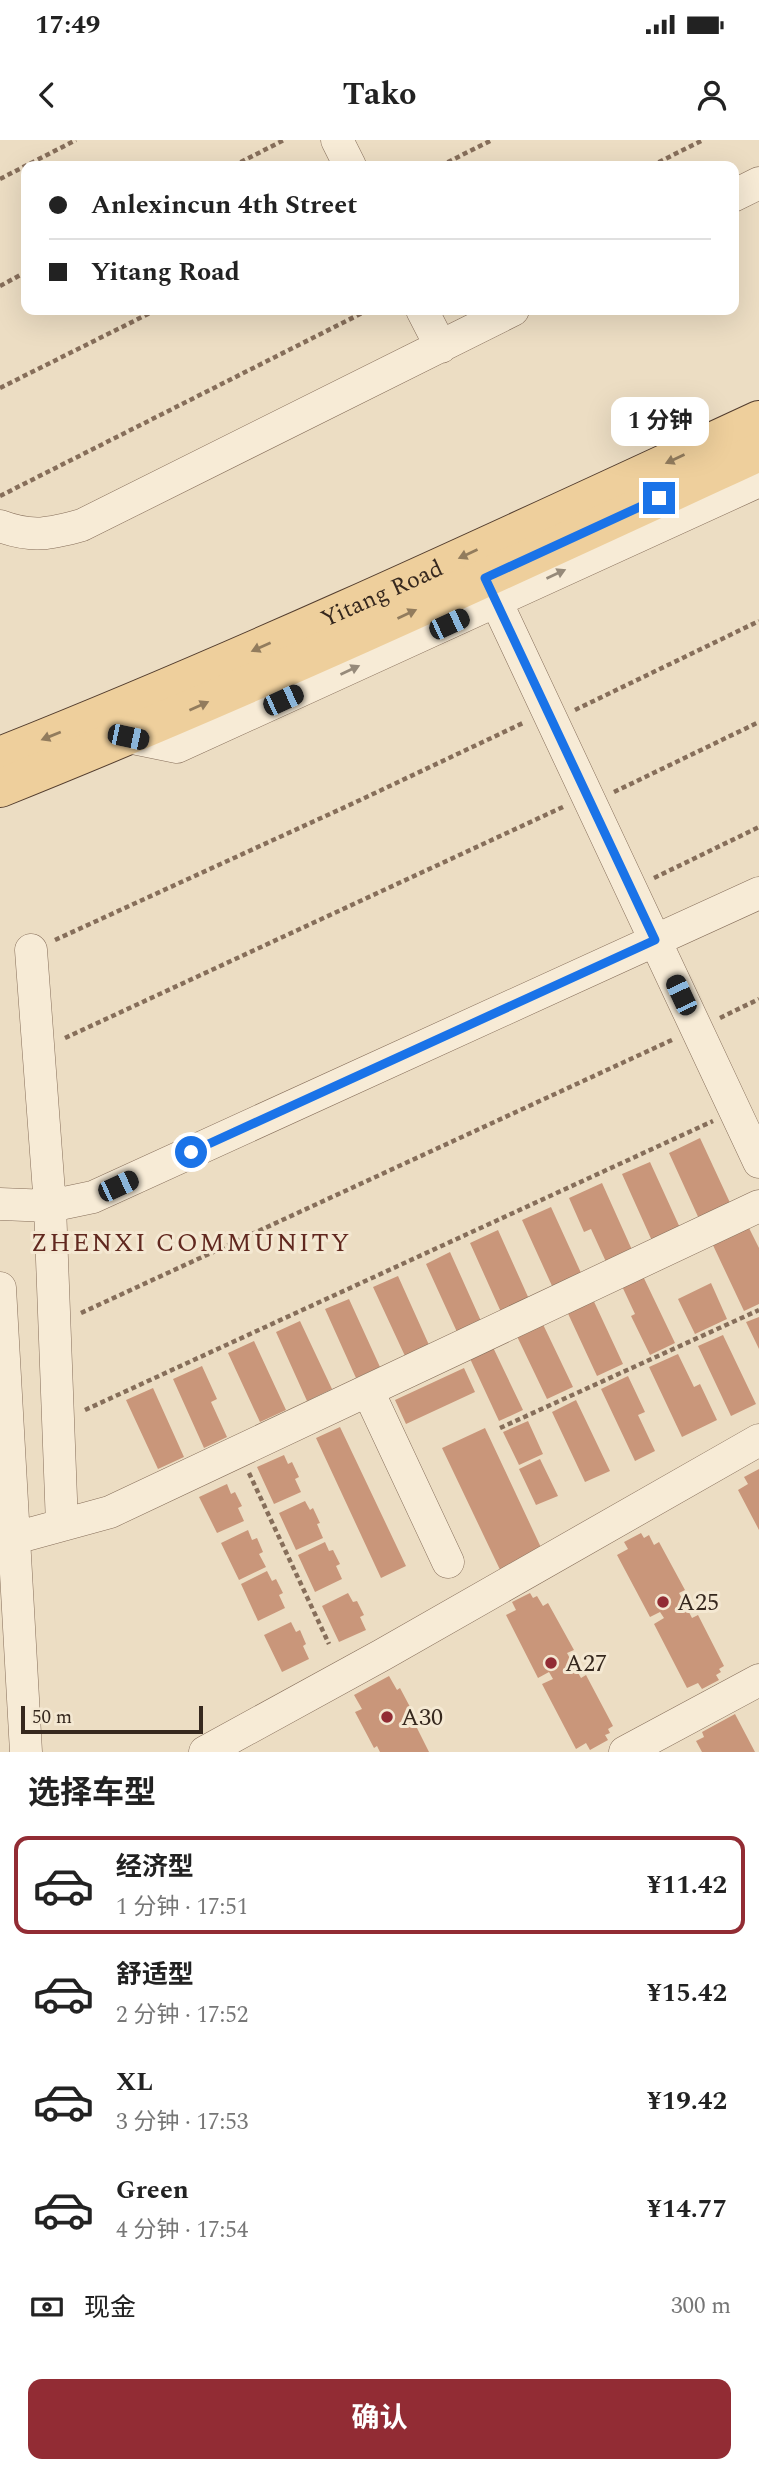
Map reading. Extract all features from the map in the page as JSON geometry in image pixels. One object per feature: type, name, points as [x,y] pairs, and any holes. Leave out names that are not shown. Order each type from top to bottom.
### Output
[{"type":"main road","name":"Yitang Road","points":[[0,756],[132,704],[349,608],[759,420]]},
{"type":"main road","name":"Yitang Road","points":[[0,788],[491,590],[759,452]]},
{"type":"street","points":[[337,140],[348,161]]},
{"type":"street","points":[[739,193],[759,183]]},
{"type":"street","points":[[425,315],[441,347]]},
{"type":"street","points":[[0,513],[16,532],[51,534],[82,525],[503,315]]},
{"type":"street","points":[[759,481],[491,590],[759,1162]]},
{"type":"street","points":[[0,1204],[50,1206],[93,1197],[759,892]]},
{"type":"street","points":[[32,950],[50,1206],[62,1525]]},
{"type":"street","points":[[15,1538],[110,1512],[759,1206]]},
{"type":"street","points":[[0,1288],[26,1752]]},
{"type":"street","points":[[368,1391],[448,1562]]},
{"type":"street","points":[[205,1752],[382,1655],[759,1440]]},
{"type":"street","points":[[625,1752],[759,1680]]},
{"type":"path","points":[[35,161],[76,140]]},
{"type":"path","points":[[243,161],[285,140]]},
{"type":"path","points":[[450,161],[492,140]]},
{"type":"path","points":[[661,161],[703,140]]},
{"type":"path","points":[[0,179],[21,168]]},
{"type":"path","points":[[0,286],[21,275]]},
{"type":"path","points":[[0,388],[146,315]]},
{"type":"path","points":[[0,513],[359,315]]},
{"type":"path","points":[[32,950],[759,621]]},
{"type":"path","points":[[39,1050],[759,722]]},
{"type":"path","points":[[631,889],[759,827]]},
{"type":"path","points":[[55,1325],[759,999]]},
{"type":"path","points":[[58,1422],[735,1111]]},
{"type":"path","points":[[500,1428],[759,1310]]},
{"type":"path","points":[[239,1452],[329,1644]]},
{"type":"building","points":[[700,1138],[732,1207],[700,1221],[669,1153]]},
{"type":"building","points":[[650,1162],[681,1230],[653,1243],[622,1174]]},
{"type":"building","points":[[602,1183],[633,1252],[607,1264],[591,1229],[584,1232],[569,1198]]},
{"type":"building","points":[[551,1207],[582,1275],[553,1288],[522,1220]]},
{"type":"building","points":[[747,1224],[759,1248],[759,1304],[744,1311],[711,1241]]},
{"type":"building","points":[[498,1230],[529,1299],[501,1312],[470,1243]]},
{"type":"building","points":[[450,1252],[481,1321],[457,1332],[426,1264]]},
{"type":"building","points":[[641,1272],[675,1343],[650,1355],[631,1316],[635,1314],[620,1282]]},
{"type":"building","points":[[398,1276],[429,1345],[405,1356],[373,1287]]},
{"type":"building","points":[[711,1283],[727,1319],[695,1334],[678,1299]]},
{"type":"building","points":[[590,1293],[623,1364],[597,1376],[564,1305]]},
{"type":"building","points":[[349,1299],[380,1367],[356,1378],[325,1309]]},
{"type":"building","points":[[539,1316],[573,1387],[547,1399],[513,1328]]},
{"type":"building","points":[[759,1317],[759,1349],[746,1322]]},
{"type":"building","points":[[300,1321],[332,1389],[307,1401],[276,1332]]},
{"type":"building","points":[[723,1335],[756,1404],[731,1416],[698,1346]]},
{"type":"building","points":[[489,1339],[523,1410],[499,1421],[466,1350]]},
{"type":"building","points":[[254,1341],[286,1410],[260,1422],[228,1353]]},
{"type":"building","points":[[678,1354],[694,1387],[700,1384],[717,1420],[682,1437],[649,1367]]},
{"type":"building","points":[[202,1366],[217,1399],[211,1402],[227,1437],[204,1448],[173,1379]]},
{"type":"building","points":[[464,1368],[475,1392],[406,1424],[395,1400]]},
{"type":"building","points":[[628,1376],[645,1412],[638,1415],[655,1451],[635,1461],[601,1389]]},
{"type":"building","points":[[153,1388],[184,1457],[158,1469],[126,1400]]},
{"type":"building","points":[[576,1400],[610,1471],[585,1482],[552,1412]]},
{"type":"building","points":[[528,1421],[543,1454],[519,1465],[503,1432]]},
{"type":"building","points":[[340,1427],[406,1566],[381,1578],[316,1438]]},
{"type":"building","points":[[485,1428],[545,1556],[503,1576],[442,1448]]},
{"type":"building","points":[[284,1455],[288,1464],[292,1462],[299,1477],[295,1479],[301,1492],[274,1504],[257,1467]]},
{"type":"building","points":[[540,1459],[558,1496],[536,1505],[519,1469]]},
{"type":"building","points":[[759,1469],[759,1530],[738,1490],[748,1484],[744,1477]]},
{"type":"building","points":[[227,1484],[231,1494],[235,1492],[242,1506],[238,1508],[244,1521],[217,1533],[199,1497]]},
{"type":"building","points":[[305,1501],[310,1510],[313,1508],[323,1538],[296,1550],[279,1513]]},
{"type":"building","points":[[248,1530],[252,1540],[257,1538],[263,1552],[259,1554],[266,1567],[239,1580],[221,1543]]},
{"type":"building","name":"A25","points":[[641,1533],[644,1538],[649,1535],[654,1545],[659,1542],[685,1590],[679,1593],[692,1618],[698,1615],[724,1666],[716,1675],[719,1680],[702,1689],[698,1683],[687,1688],[654,1624],[664,1618],[660,1612],[650,1617],[617,1555],[628,1549],[624,1542]]},
{"type":"building","points":[[325,1542],[329,1551],[333,1550],[340,1564],[336,1566],[342,1579],[315,1592],[298,1555]]},
{"type":"building","points":[[267,1571],[272,1581],[276,1579],[283,1593],[279,1595],[285,1608],[258,1621],[241,1584]]},
{"type":"building","points":[[348,1593],[353,1602],[357,1601],[364,1615],[360,1617],[366,1630],[339,1642],[322,1606]]},
{"type":"building","name":"A27","points":[[530,1593],[533,1598],[537,1596],[543,1606],[548,1603],[574,1650],[567,1653],[581,1678],[586,1675],[613,1726],[608,1729],[610,1733],[605,1735],[608,1740],[590,1750],[586,1743],[576,1749],[542,1684],[553,1679],[549,1672],[538,1678],[506,1615],[516,1610],[512,1602]]},
{"type":"building","points":[[291,1622],[296,1632],[300,1630],[309,1659],[282,1672],[264,1635]]},
{"type":"building","name":"A30","points":[[389,1676],[397,1690],[400,1688],[418,1722],[415,1724],[429,1752],[380,1752],[377,1746],[374,1748],[355,1712],[362,1709],[354,1695]]},
{"type":"building","points":[[735,1714],[755,1752],[702,1752],[696,1741],[704,1737],[702,1732]]},
{"type":"place","name":"A25","points":[[663,1602]]},
{"type":"place","name":"A27","points":[[551,1663]]},
{"type":"place","name":"A30","points":[[387,1717]]},
{"type":"district","name":"ZHENXI COMMUNITY","points":[[191,1242]]},
{"type":"route","points":[[191,1152],[655,940],[485,578],[659,498]]}]
